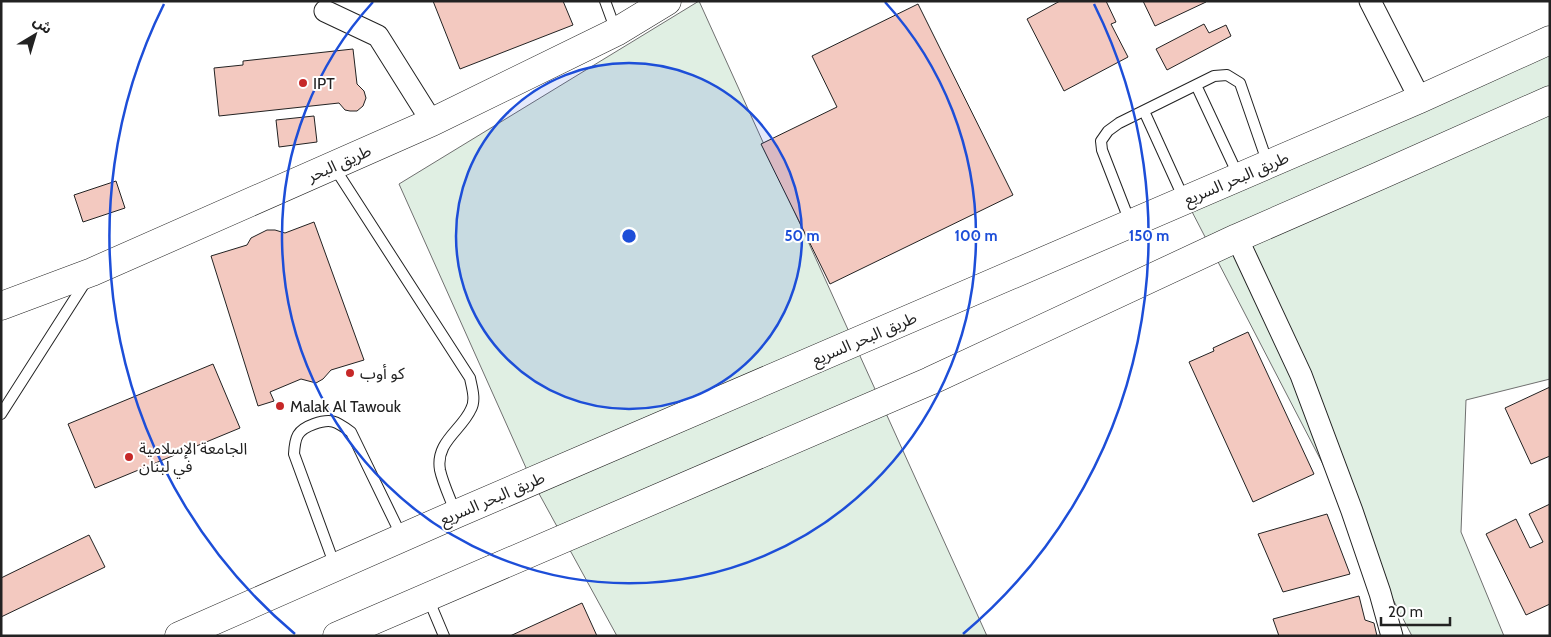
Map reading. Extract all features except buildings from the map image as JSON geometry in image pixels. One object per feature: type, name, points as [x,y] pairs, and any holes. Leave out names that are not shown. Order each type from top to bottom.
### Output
[{"type":"highway","name":"طريق البحر","points":[[1,306],[92,272],[432,122],[616,32],[667,1]]},
{"type":"highway","name":"طريق البحر السريع","points":[[179,636],[402,537],[1420,99],[1550,40]]},
{"type":"highway","points":[[338,636],[930,380],[1237,238],[1550,100]]},
{"type":"street","points":[[1370,1],[1420,99]]},
{"type":"street","points":[[325,11],[378,36],[432,122]]},
{"type":"street","points":[[1237,238],[1301,375],[1352,511],[1380,593],[1392,636]]},
{"type":"lane","points":[[606,1],[616,32]]},
{"type":"lane","points":[[1130,224],[1102,150],[1101,141],[1108,131],[1120,123],[1214,76],[1227,75],[1240,83],[1268,165]]},
{"type":"lane","points":[[1196,85],[1239,177]]},
{"type":"lane","points":[[1144,111],[1185,200]]},
{"type":"lane","points":[[333,166],[470,378],[474,397],[472,409],[446,442],[440,469],[456,514]]},
{"type":"lane","points":[[1,414],[92,272]]},
{"type":"lane","points":[[335,567],[294,454],[295,440],[303,428],[327,420],[339,424],[350,432],[402,537]]},
{"type":"lane","points":[[427,597],[444,636]]},
{"type":"green space","points":[[699,1],[987,636],[617,636],[531,479],[399,184]]},
{"type":"green space","points":[[1550,34],[1550,379],[1466,400],[1461,532],[1504,636],[1412,636],[1188,204]]},
{"type":"place","name":"IPT","points":[[303,83]]},
{"type":"place","name":"كو أوب","points":[[350,373]]},
{"type":"place","name":"Malak Al Tawouk","points":[[280,406]]},
{"type":"place","name":"الجامعة الإسلامية في لبنان","points":[[129,457]]}]
